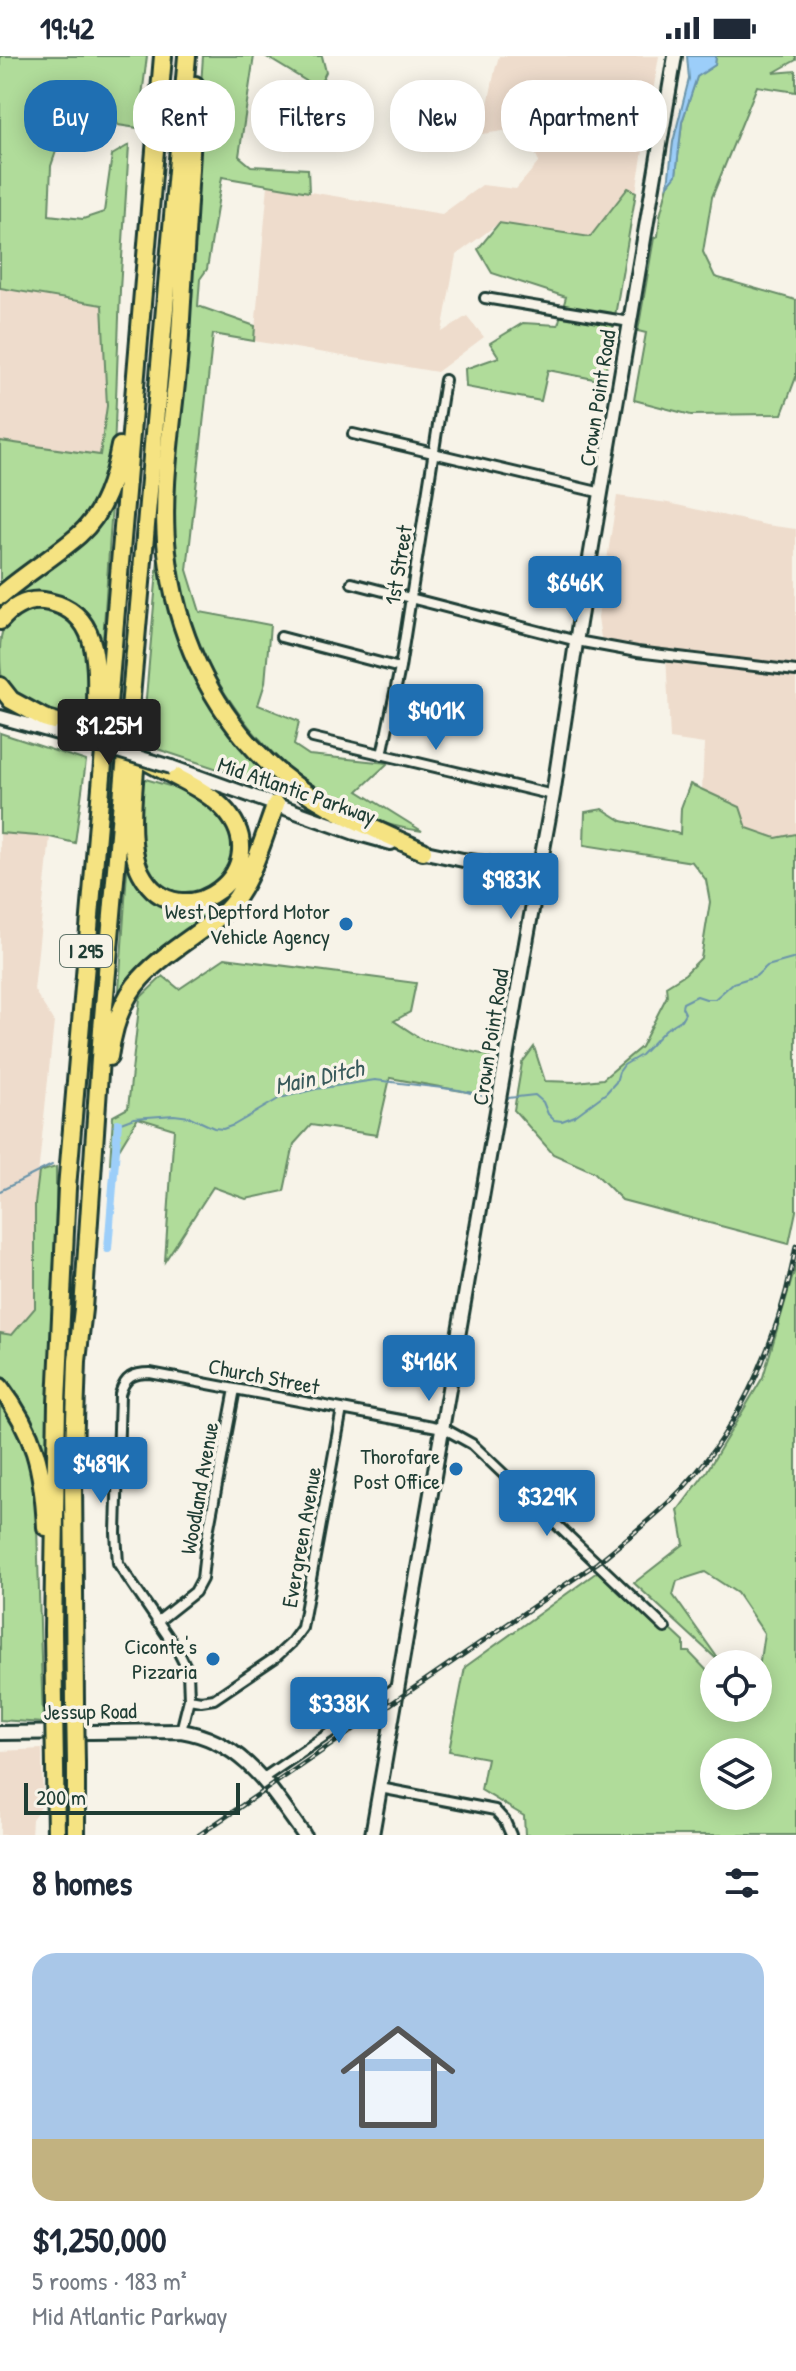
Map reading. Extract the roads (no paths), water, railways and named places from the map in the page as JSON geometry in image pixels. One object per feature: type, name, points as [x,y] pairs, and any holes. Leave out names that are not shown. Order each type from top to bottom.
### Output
[{"type":"highway","name":"I 295","points":[[56,1835],[53,1630],[58,1373],[70,1141],[163,56]]},
{"type":"highway","name":"I 295","points":[[76,1835],[75,1406],[102,1029],[187,56]]},
{"type":"highway","points":[[197,56],[179,355],[166,499],[167,550],[181,623],[206,681],[226,714],[267,762],[332,809],[423,851]]},
{"type":"highway","points":[[0,596],[81,534],[97,514],[111,485],[120,448],[139,240],[151,199]]},
{"type":"highway","points":[[139,758],[170,770],[208,794],[235,823],[241,842],[240,863],[232,880],[217,893],[202,900],[184,902],[168,898],[154,890],[140,872],[134,847],[133,810],[166,373],[161,352]]},
{"type":"highway","points":[[0,621],[20,605],[44,600],[67,607],[77,614],[93,642],[96,725],[64,1113],[70,1141]]},
{"type":"highway","points":[[0,686],[11,700],[83,740]]},
{"type":"highway","points":[[83,1309],[94,1260],[106,1074],[110,1046],[122,1007],[140,977],[152,965],[229,907],[246,883],[276,804]]},
{"type":"highway","points":[[0,1387],[25,1424],[38,1460],[45,1521],[47,1597],[53,1630]]},
{"type":"main road","name":"Crown Point Road","points":[[372,1835],[553,795],[675,56]]},
{"type":"main road","points":[[0,717],[60,728]]},
{"type":"main road","points":[[83,740],[139,758]]},
{"type":"main road","name":"Mid Atlantic Parkway","points":[[170,770],[355,833],[423,851],[538,871]]},
{"type":"main road","name":"Jessup Road","points":[[0,1733],[181,1731],[208,1737],[244,1759],[304,1835]]},
{"type":"street","points":[[485,298],[630,322]]},
{"type":"street","name":"1st Street","points":[[382,755],[400,668],[445,380]]},
{"type":"street","points":[[353,434],[602,493]]},
{"type":"street","points":[[352,583],[577,641],[637,652],[796,671]]},
{"type":"street","points":[[281,637],[400,668]]},
{"type":"street","points":[[313,738],[553,795]]},
{"type":"street","name":"Church Street","points":[[157,1622],[118,1563],[120,1394],[127,1378],[138,1373],[150,1373],[443,1428]]},
{"type":"street","name":"Woodland Avenue","points":[[157,1622],[195,1592],[202,1579],[235,1389]]},
{"type":"street","name":"Evergreen Avenue","points":[[189,1699],[214,1699],[276,1657],[302,1628],[342,1409]]},
{"type":"street","points":[[443,1428],[472,1444],[665,1628]]},
{"type":"street","points":[[157,1622],[185,1662],[190,1679],[189,1699],[181,1731]]},
{"type":"street","points":[[262,1779],[398,1686]]},
{"type":"street","points":[[380,1788],[495,1810],[505,1821],[511,1835]]},
{"type":"water","points":[[687,56],[716,56],[715,65],[697,77],[682,122],[676,175],[668,185],[673,142],[689,79]]},
{"type":"waterway","name":"Main Ditch","points":[[508,1098],[535,1095],[554,1120],[562,1121],[575,1116],[606,1093],[616,1082],[624,1065],[641,1055],[666,1029],[681,1020],[685,1013],[683,1003],[697,996],[715,999],[733,983],[756,976],[767,966],[796,958]]},
{"type":"waterway","name":"Main Ditch","points":[[113,1126],[134,1118],[174,1115],[190,1117],[223,1129],[280,1098],[375,1080],[459,1090],[492,1098]]},
{"type":"waterway","points":[[108,1249],[118,1123]]},
{"type":"waterway","name":"Main Ditch","points":[[0,1191],[52,1165]]},
{"type":"railway","points":[[199,1835],[597,1563],[674,1497],[725,1434],[757,1374],[781,1311],[796,1246]]},
{"type":"place","name":"West Deptford Motor Vehicle Agency","points":[[346,924]]},
{"type":"place","name":"Thorofare Post Office","points":[[456,1469]]},
{"type":"place","name":"Ciconte's Pizzaria","points":[[213,1659]]}]
